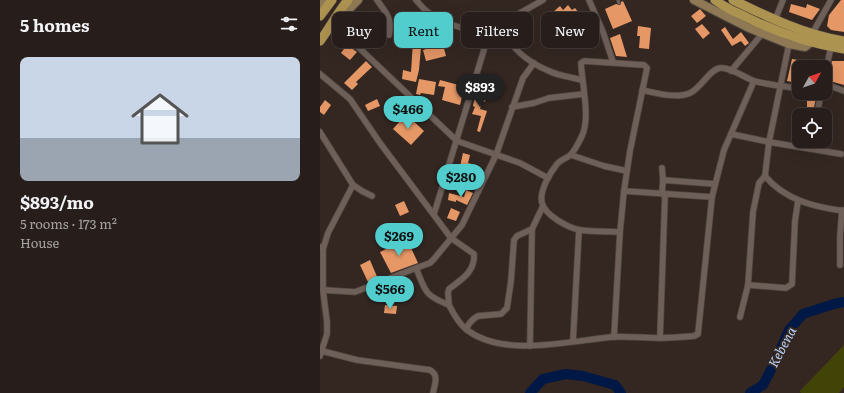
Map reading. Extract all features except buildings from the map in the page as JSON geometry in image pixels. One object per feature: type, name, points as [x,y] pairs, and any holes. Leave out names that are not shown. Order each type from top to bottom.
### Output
[{"type":"main road","points":[[320,5],[323,0]]},
{"type":"main road","points":[[320,16],[332,0]]},
{"type":"main road","points":[[331,28],[335,16],[348,0]]},
{"type":"main road","points":[[320,41],[358,0]]},
{"type":"main road","points":[[694,0],[749,28],[788,44],[803,47],[811,38]]},
{"type":"main road","points":[[708,0],[718,3],[764,26],[811,38],[844,41]]},
{"type":"main road","points":[[732,0],[831,47],[844,50]]},
{"type":"street","points":[[377,0],[391,24],[389,35]]},
{"type":"street","points":[[416,0],[424,10],[438,20],[461,28]]},
{"type":"street","points":[[522,12],[543,0]]},
{"type":"street","points":[[589,0],[599,21],[614,62]]},
{"type":"street","points":[[775,20],[783,0]]},
{"type":"street","points":[[811,38],[832,0]]},
{"type":"street","points":[[331,28],[457,141],[520,163],[548,178]]},
{"type":"street","points":[[731,70],[762,34]]},
{"type":"street","points":[[740,317],[748,285],[752,212],[759,183],[766,176],[769,142],[788,44]]},
{"type":"street","points":[[828,60],[831,47]]},
{"type":"street","points":[[434,214],[485,48]]},
{"type":"street","points":[[514,48],[549,72],[582,80]]},
{"type":"street","points":[[614,337],[624,191],[646,66],[614,62],[582,62],[584,132],[571,155],[558,162],[548,178],[541,197],[543,206],[560,222],[579,230],[620,232]]},
{"type":"street","points":[[323,290],[355,292],[430,263],[434,259],[462,225],[496,155],[523,78],[534,63]]},
{"type":"street","points":[[642,90],[667,95],[689,94],[718,68],[731,70],[754,81],[792,88]]},
{"type":"street","points":[[320,74],[350,99],[380,143],[451,238],[472,251],[474,254],[470,273],[449,289],[449,305],[453,313],[466,329],[488,341],[512,346],[530,346],[614,337],[660,338],[694,336],[698,334],[712,197],[724,150],[754,81]]},
{"type":"street","points":[[832,87],[844,91]]},
{"type":"street","points":[[512,107],[534,104],[549,98],[584,94]]},
{"type":"street","points":[[320,132],[353,185],[372,196]]},
{"type":"street","points":[[731,134],[792,145]]},
{"type":"street","points":[[811,148],[842,154]]},
{"type":"street","points":[[571,155],[604,166],[627,171]]},
{"type":"street","points":[[660,338],[664,195],[662,168]]},
{"type":"street","points":[[766,176],[773,185],[798,201],[843,211],[840,236],[840,265]]},
{"type":"street","points":[[663,180],[715,184]]},
{"type":"street","points":[[353,185],[328,233],[322,248],[322,307],[327,322],[326,334],[321,353],[357,360],[430,370],[434,372],[436,376],[433,393]]},
{"type":"street","points":[[624,191],[664,195],[712,197]]},
{"type":"street","points":[[748,285],[786,288],[792,284],[795,221],[798,201]]},
{"type":"street","points":[[530,346],[532,229],[543,206]]},
{"type":"street","points":[[466,329],[470,322],[478,316],[501,314],[507,308],[511,281],[514,240],[517,236],[532,229]]},
{"type":"street","points":[[573,342],[579,230]]},
{"type":"street","points":[[416,268],[428,294],[449,305]]},
{"type":"shaded area","points":[[844,345],[844,387],[839,393],[801,393],[800,391]]},
{"type":"waterway","name":"Kebena","points":[[750,393],[763,385],[789,330],[803,314],[844,302]]},
{"type":"waterway","name":"Kebena","points":[[530,393],[543,379],[566,374],[583,376],[615,385],[621,393]]}]
